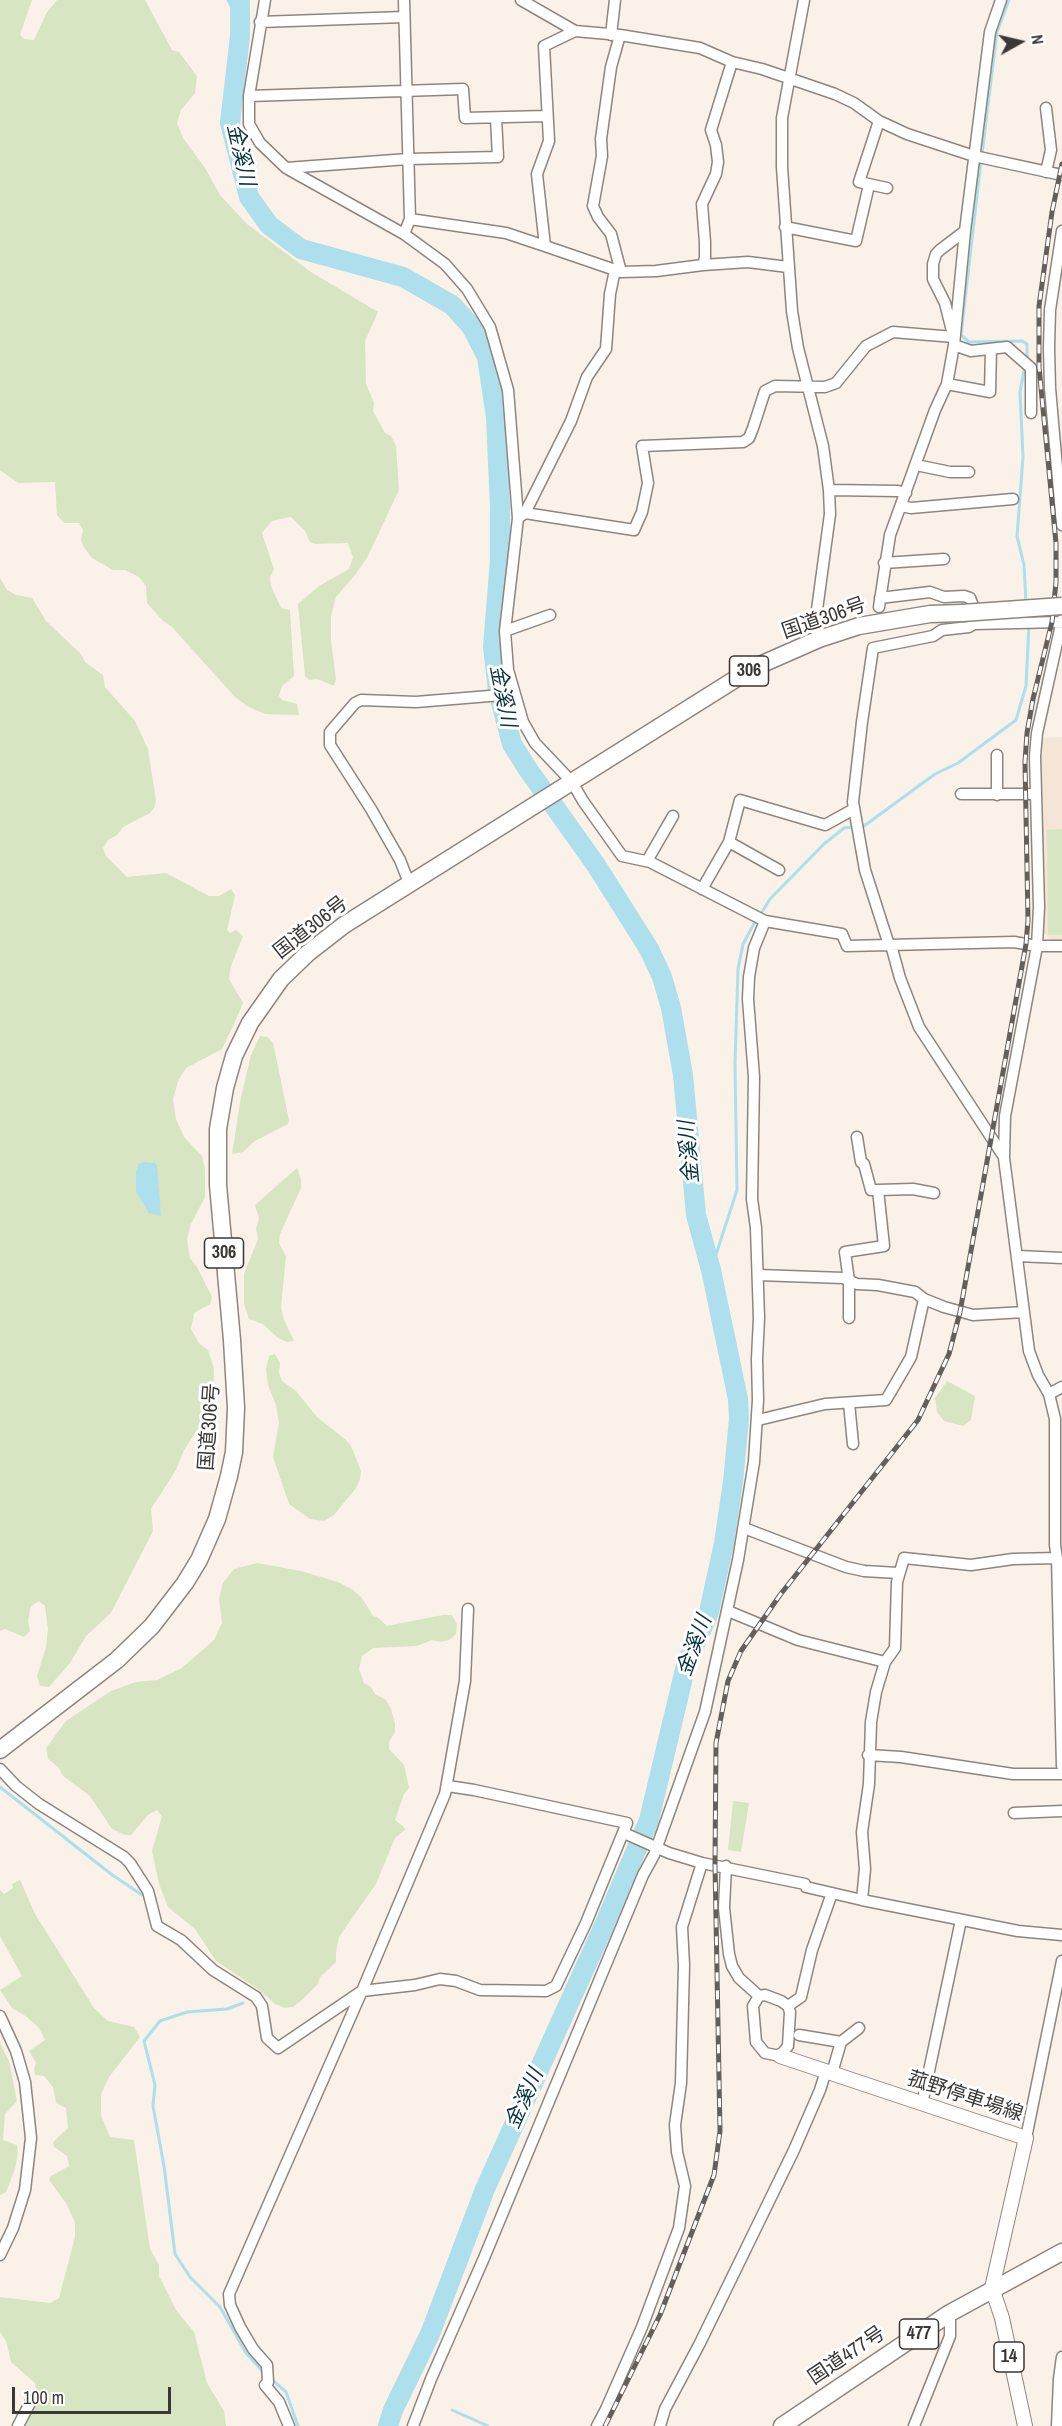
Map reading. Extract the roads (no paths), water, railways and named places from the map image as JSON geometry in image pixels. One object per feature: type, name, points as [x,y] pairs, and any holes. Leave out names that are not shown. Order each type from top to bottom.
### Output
[{"type":"highway","name":"国道306号","points":[[0,1750],[117,1660],[146,1632],[166,1610],[185,1583],[211,1536],[230,1476],[235,1430],[232,1340],[217,1158],[221,1107],[229,1071],[250,1023],[271,991],[293,965],[344,925],[409,883],[753,668],[819,639],[859,626],[893,619],[968,618],[1062,606]]},
{"type":"highway","name":"国道477号","points":[[782,2426],[950,2313],[1062,2252]]},
{"type":"main road","name":"菰野停車場線","points":[[780,2056],[1026,2138],[992,2289]]},
{"type":"main road","name":"14","points":[[992,2289],[1002,2318],[1025,2426]]},
{"type":"street","points":[[265,0],[249,96],[249,124],[260,143],[286,168],[404,234],[445,264],[467,289],[490,327],[508,390],[522,516],[506,631],[506,656],[512,695],[535,743],[622,856],[647,861],[764,920],[842,934],[847,946],[1014,942],[1037,946],[1062,946]]},
{"type":"street","points":[[404,0],[410,219],[404,234]]},
{"type":"street","points":[[522,516],[571,421],[587,377],[606,349],[610,294],[618,271],[611,234],[598,217],[594,206],[616,35],[615,0]]},
{"type":"street","points":[[804,0],[782,118],[785,227],[798,348],[823,446],[829,489],[827,541],[816,617],[819,639]]},
{"type":"street","points":[[1001,0],[990,32],[947,384],[934,410],[890,535],[879,603],[930,592],[944,597],[964,596],[970,598],[972,603],[968,618],[969,627],[942,630],[933,636],[873,648],[853,790],[858,833],[875,905],[900,978],[920,1027],[1004,1158]]},
{"type":"street","points":[[527,2],[575,31],[700,48],[732,62],[836,94],[854,103],[879,122],[907,134],[975,156],[1062,175]]},
{"type":"street","points":[[260,22],[404,17]]},
{"type":"street","points":[[545,246],[537,174],[549,141],[544,46],[575,31]]},
{"type":"street","points":[[703,265],[705,242],[702,204],[716,174],[718,162],[711,130],[732,62]]},
{"type":"street","points":[[249,96],[463,89],[465,118],[547,116]]},
{"type":"street","points":[[1046,108],[1051,150],[1046,172]]},
{"type":"street","points":[[286,168],[408,159],[498,157],[496,117]]},
{"type":"street","points":[[879,122],[859,182],[887,188]]},
{"type":"street","points":[[785,227],[856,240],[869,184]]},
{"type":"street","points":[[410,219],[506,233],[618,271],[656,271],[748,262],[788,267]]},
{"type":"street","points":[[954,341],[945,303],[933,279],[933,264],[940,250],[965,231]]},
{"type":"street","points":[[1062,231],[1050,310],[1049,348],[1050,388],[1062,525]]},
{"type":"street","points":[[522,516],[634,530],[642,512],[648,483],[642,446],[743,442],[749,438],[753,429],[765,391],[775,386],[808,388],[825,387],[836,383],[866,346],[893,332],[954,341],[971,351],[1007,347],[1031,368],[1031,413]]},
{"type":"street","points":[[947,384],[990,392],[991,349]]},
{"type":"street","points":[[916,465],[950,472],[969,472]]},
{"type":"street","points":[[829,489],[906,493]]},
{"type":"street","points":[[901,506],[911,508],[1013,499]]},
{"type":"street","points":[[885,563],[944,559]]},
{"type":"street","points":[[506,631],[550,615]]},
{"type":"street","points":[[968,618],[1022,622],[1062,621],[1037,733],[1035,794],[1038,885],[1037,946],[1005,1116],[1004,1158],[1029,1351],[1058,1419],[1057,1558],[1062,1766]]},
{"type":"street","points":[[409,883],[400,860],[371,809],[330,745],[330,732],[355,703],[361,700],[416,702],[512,695]]},
{"type":"street","points":[[997,755],[997,795]]},
{"type":"street","points":[[961,794],[1035,794]]},
{"type":"street","points":[[702,889],[729,842],[740,800],[825,825],[855,814]]},
{"type":"street","points":[[647,861],[673,816]]},
{"type":"street","points":[[729,842],[779,870]]},
{"type":"street","points":[[413,2426],[655,1847],[705,1712],[728,1611],[754,1462],[758,1275],[752,1199],[754,1077],[748,999],[754,948],[764,920]]},
{"type":"street","points":[[857,1137],[861,1162],[864,1164],[871,1190],[913,1189],[934,1193]]},
{"type":"street","points":[[849,1317],[849,1281],[845,1252],[884,1246],[878,1190]]},
{"type":"street","points":[[1018,1256],[1062,1258]]},
{"type":"street","points":[[758,1275],[823,1276],[857,1284],[906,1290],[915,1292],[924,1299],[973,1315],[1024,1312]]},
{"type":"street","points":[[756,1417],[825,1404],[886,1400],[911,1357],[924,1299]]},
{"type":"street","points":[[1049,1394],[1062,1387]]},
{"type":"street","points":[[849,1403],[853,1444]]},
{"type":"street","points":[[744,1528],[846,1567],[864,1571],[898,1573]]},
{"type":"street","points":[[862,1900],[865,1869],[862,1832],[869,1784],[868,1755],[876,1692],[885,1662],[895,1648],[898,1573],[904,1558],[971,1565],[1013,1559],[1057,1558]]},
{"type":"street","points":[[289,2426],[279,2402],[265,2385],[268,2382],[269,2370],[240,2327],[230,2305],[229,2294],[362,1992],[447,1786],[465,1681],[468,1609]]},
{"type":"street","points":[[728,1611],[798,1640],[885,1662]]},
{"type":"street","points":[[868,1755],[901,1756],[1013,1774],[1062,1774]]},
{"type":"street","points":[[0,1769],[23,1792],[130,1863],[148,1891],[157,1926],[181,1940],[213,1970],[256,1997],[262,2006],[267,2038],[278,2048],[362,1992],[441,1979],[456,1981],[480,1990],[553,1989],[626,1834],[627,1823],[447,1786]]},
{"type":"street","points":[[1014,1813],[1062,1811]]},
{"type":"street","points":[[626,1834],[655,1847],[702,1863],[726,1866],[862,1900],[961,1920],[1018,1931],[1062,1935]]},
{"type":"street","points":[[597,2426],[642,2327],[679,2228],[685,2186],[676,2152],[675,2125],[681,2083],[684,1965],[682,1927],[702,1863]]},
{"type":"street","points":[[726,1866],[724,1908],[732,1966],[739,1978],[759,1996],[781,2001],[788,2006],[790,2012],[788,2046],[780,2056],[765,2052],[756,2042],[753,2006],[759,1996]]},
{"type":"street","points":[[788,2006],[801,1996],[812,1950],[832,1893]]},
{"type":"street","points":[[922,2104],[961,1920]]},
{"type":"street","points":[[1026,2138],[1062,1961]]},
{"type":"street","points":[[0,2016],[16,2051],[25,2082],[31,2138],[25,2190],[13,2228],[0,2254]]},
{"type":"street","points":[[660,2426],[665,2409],[716,2312],[799,2139],[842,2042],[859,2028]]},
{"type":"street","points":[[799,2035],[842,2042]]},
{"type":"street","points":[[914,2426],[950,2336],[950,2313]]},
{"type":"street","points":[[1058,2426],[1062,2357]]},
{"type":"street","points":[[18,2426],[31,2401]]},
{"type":"water","points":[[144,1162],[157,1165],[161,1216],[149,1213],[136,1192],[136,1172],[139,1164]]},
{"type":"waterway","points":[[228,0],[240,22]]},
{"type":"waterway","name":"金溪川","points":[[240,0],[240,36],[230,123],[249,197],[269,225],[301,249],[403,277],[452,305],[471,326],[487,357],[496,417],[500,507],[500,560],[493,647],[498,691],[512,744],[596,865],[649,949],[662,977],[671,1008],[683,1075],[696,1215],[711,1270],[738,1399],[739,1419],[733,1482],[724,1543],[709,1612],[686,1665],[649,1820],[603,1928],[485,2189],[430,2334],[393,2410],[388,2426]]},
{"type":"waterway","points":[[982,154],[997,32],[1009,0]]},
{"type":"waterway","points":[[981,161],[961,335],[969,342],[1022,341],[1027,344],[1027,359]]},
{"type":"waterway","points":[[1025,365],[1020,392],[1023,457],[1017,536],[1024,565],[1026,603]]},
{"type":"waterway","points":[[860,826],[864,826],[935,774],[958,763],[1016,720],[1026,686],[1029,624]]},
{"type":"waterway","points":[[760,915],[770,899],[824,844],[844,828],[854,827]]},
{"type":"waterway","points":[[711,1270],[737,1190],[735,1063],[738,969],[743,944],[756,920]]},
{"type":"waterway","points":[[0,1787],[111,1874],[142,1895]]},
{"type":"waterway","points":[[243,2003],[227,2009],[187,2012],[160,2021],[144,2041],[155,2085],[153,2106],[164,2166],[175,2254],[190,2277],[220,2307],[246,2353],[265,2374]]},
{"type":"waterway","points":[[270,2378],[286,2392],[298,2426]]},
{"type":"waterway","points":[[452,2410],[488,2426]]},
{"type":"railway","points":[[605,2426],[660,2315],[714,2175],[720,2131],[715,1865],[716,1743],[728,1681],[741,1651],[780,1595],[918,1420],[949,1354],[960,1312],[1026,944],[1028,920],[1025,762],[1027,733],[1052,622],[1056,582],[1056,543],[1039,367],[1039,306],[1052,212],[1062,164]]}]
